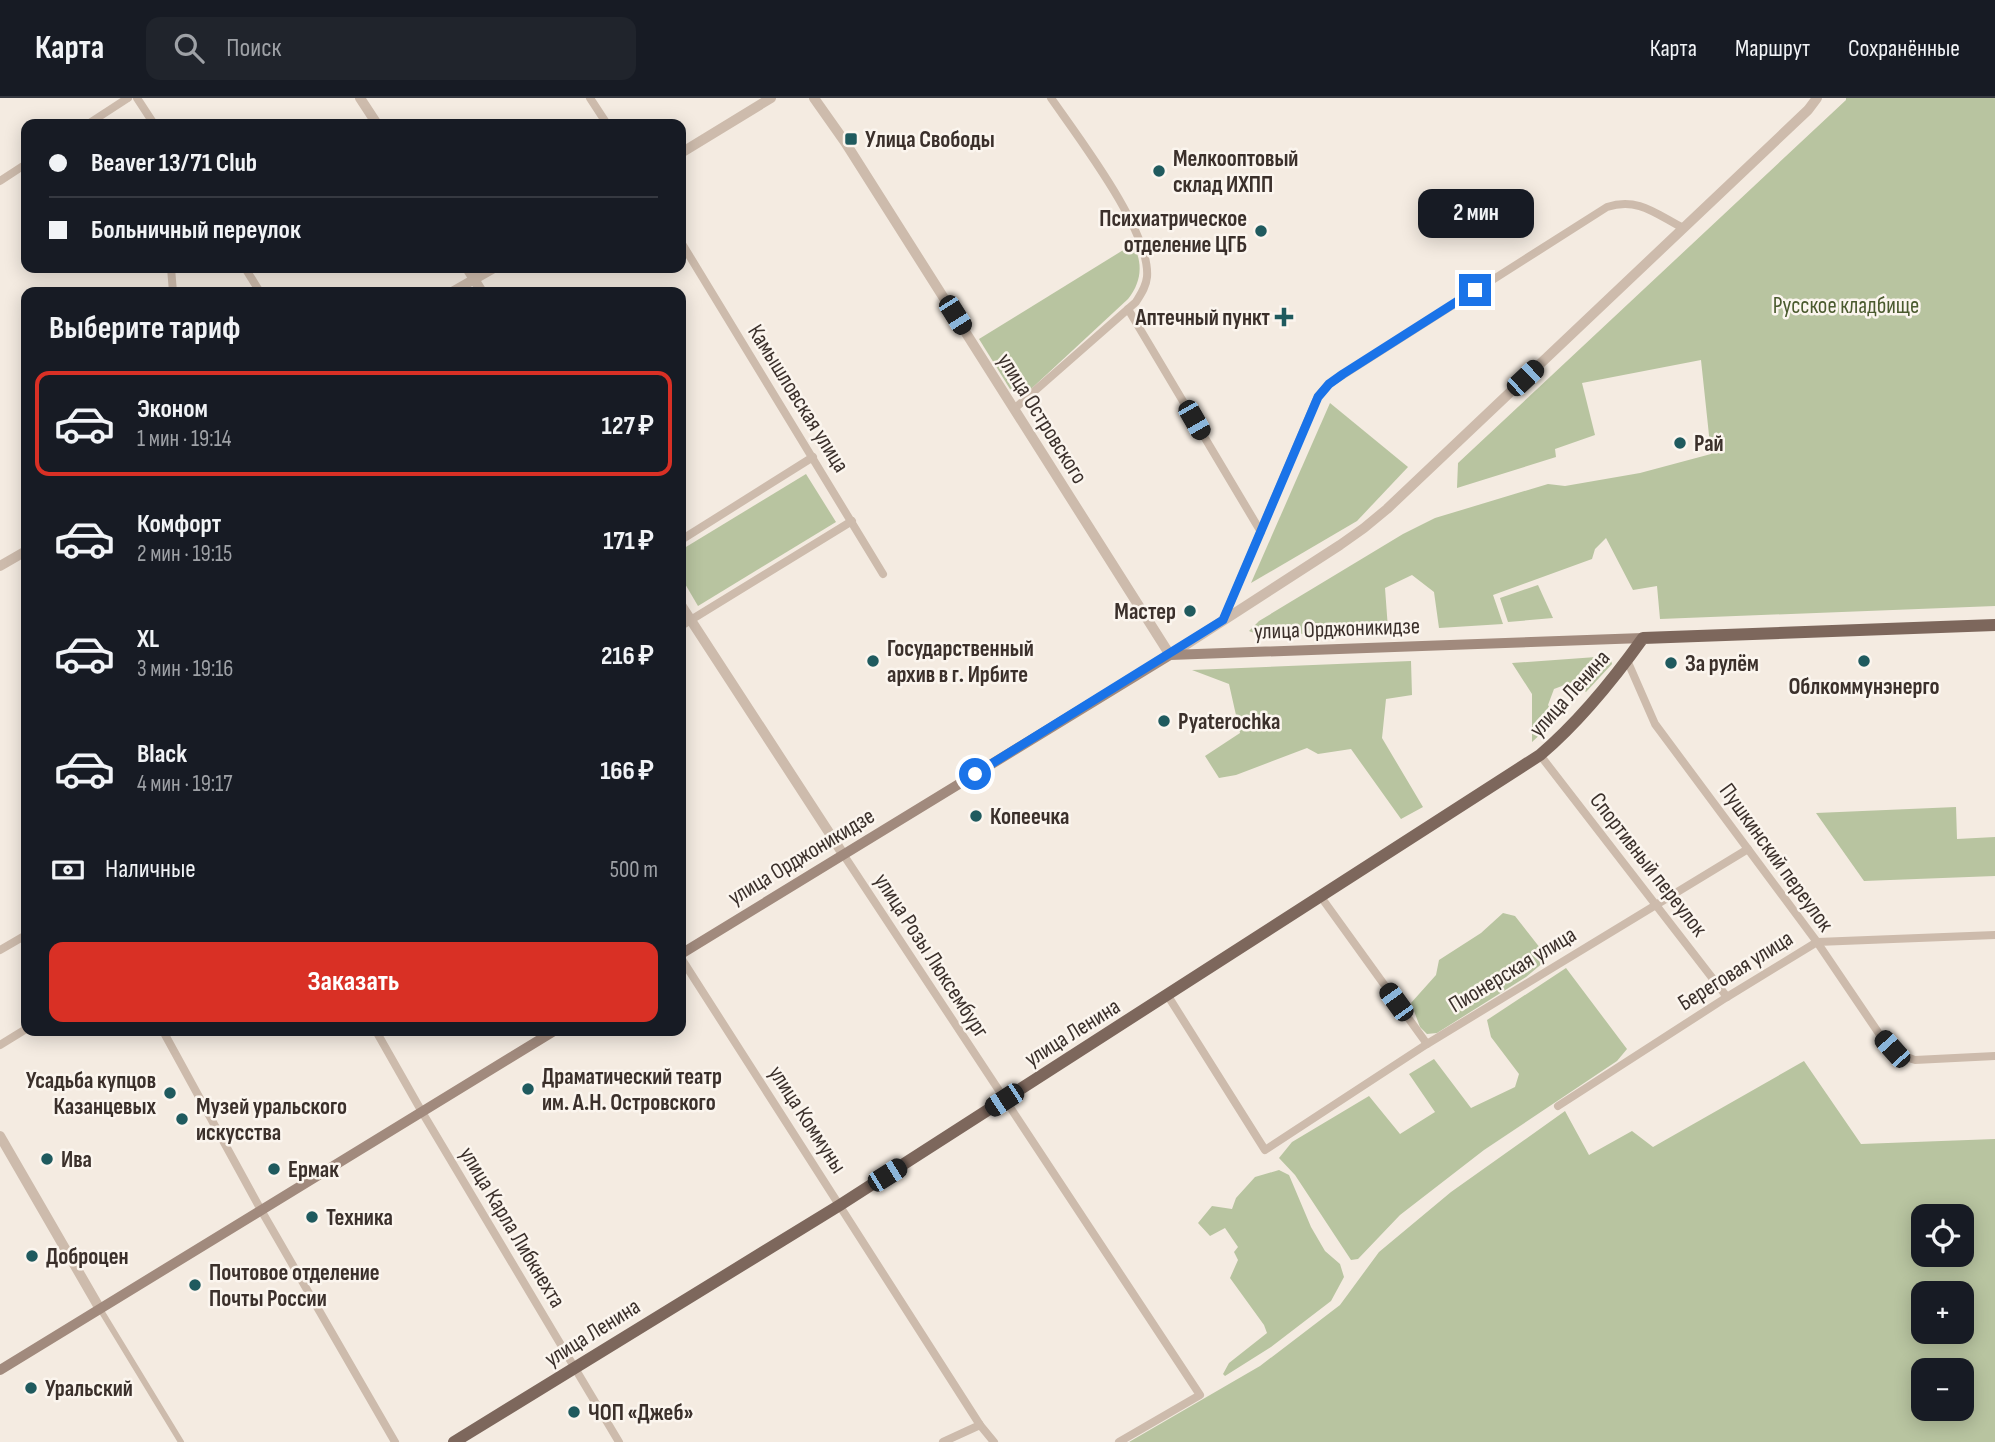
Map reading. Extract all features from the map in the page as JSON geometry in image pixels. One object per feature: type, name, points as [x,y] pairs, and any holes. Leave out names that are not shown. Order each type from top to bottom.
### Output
[{"type":"main road","name":"улица Орджоникидзе","points":[[686,953],[1170,655],[1995,625]]},
{"type":"main road","name":"улица Ленина","points":[[454,1442],[840,1205],[1540,755],[1584,712],[1643,638]]},
{"type":"main road","points":[[0,1370],[546,1036]]},
{"type":"street","points":[[96,119],[128,98]]},
{"type":"street","points":[[136,98],[151,119]]},
{"type":"street","points":[[360,98],[373,119]]},
{"type":"street","points":[[590,98],[604,119]]},
{"type":"street","points":[[686,150],[771,98]]},
{"type":"street","name":"улица Островского","points":[[814,98],[853,153],[1170,655]]},
{"type":"street","points":[[1014,409],[1128,309],[1143,292],[1147,280],[1145,257],[1123,205],[1051,98]]},
{"type":"street","points":[[1170,655],[1364,528],[1808,110],[1817,98]]},
{"type":"street","points":[[0,181],[21,167]]},
{"type":"street","points":[[1223,620],[1318,397],[1329,384],[1607,206],[1618,203],[1640,205],[1683,228]]},
{"type":"street","name":"Камышловская улица","points":[[686,250],[883,574]]},
{"type":"street","points":[[470,273],[479,287]]},
{"type":"street","points":[[461,287],[486,273]]},
{"type":"street","points":[[1128,309],[1261,532]]},
{"type":"street","points":[[686,537],[813,457]]},
{"type":"street","points":[[686,623],[852,521]]},
{"type":"street","points":[[0,566],[21,554]]},
{"type":"street","name":"улица Розы Люксембург","points":[[686,613],[1200,1395],[1119,1442]]},
{"type":"street","name":"Пушкинский переулок","points":[[1627,660],[1655,724],[1817,942],[1892,1049],[1915,1060],[1995,1056]]},
{"type":"street","name":"Спортивный переулок","points":[[1540,755],[1727,997]]},
{"type":"street","name":"Пионерская улица","points":[[1168,996],[1265,1150],[1427,1044],[1748,849]]},
{"type":"street","points":[[1321,897],[1427,1044]]},
{"type":"street","name":"Береговая улица","points":[[1558,1106],[1817,942],[1995,934]]},
{"type":"street","points":[[0,950],[21,938]]},
{"type":"street","name":"улица Коммуны","points":[[686,964],[993,1442]]},
{"type":"street","points":[[0,1045],[21,1032]]},
{"type":"street","points":[[166,1036],[261,1210],[395,1442]]},
{"type":"street","name":"улица Карла Либкнехта","points":[[379,1036],[619,1442]]},
{"type":"street","points":[[0,1136],[181,1442]]},
{"type":"street","points":[[943,1442],[980,1424]]},
{"type":"green space","name":"Русское кладбище","points":[[1846,98],[1995,98],[1995,606],[1660,619],[1657,586],[1633,590],[1606,538],[1595,549],[1592,559],[1493,595],[1503,624],[1439,628],[1434,592],[1412,575],[1385,588],[1388,629],[1262,636],[1249,631],[1259,621],[1403,534],[1435,518],[1548,484],[1565,486],[1640,473],[1711,454],[1701,360],[1582,383],[1595,435],[1555,449],[1556,457],[1457,488],[1458,463]]},
{"type":"green space","points":[[1133,244],[1140,272],[1128,299],[1031,389],[1020,392],[1010,389],[979,339]]},
{"type":"green space","points":[[1330,403],[1408,467],[1357,521],[1251,583]]},
{"type":"green space","points":[[806,474],[836,522],[698,606],[686,586],[686,547]]},
{"type":"green space","points":[[1538,585],[1553,618],[1508,622],[1500,598]]},
{"type":"green space","points":[[1610,656],[1612,664],[1586,692],[1575,681],[1554,689],[1548,705],[1557,719],[1532,742],[1532,694],[1512,663]]},
{"type":"green space","points":[[1411,661],[1412,695],[1386,699],[1382,738],[1423,807],[1401,819],[1351,749],[1318,754],[1307,748],[1236,775],[1219,778],[1205,756],[1240,733],[1229,684],[1192,670]]},
{"type":"green space","points":[[1956,807],[1957,839],[1995,837],[1995,876],[1864,881],[1816,813]]},
{"type":"green space","points":[[1503,913],[1515,916],[1544,953],[1544,962],[1526,977],[1437,1033],[1427,1034],[1420,1027],[1411,1003],[1436,975],[1439,960],[1481,933]]},
{"type":"green space","points":[[1566,968],[1627,1049],[1617,1061],[1484,1150],[1400,1215],[1358,1259],[1351,1260],[1295,1175],[1279,1158],[1292,1142],[1369,1096],[1400,1134],[1435,1112],[1409,1074],[1434,1059],[1471,1108],[1515,1087],[1519,1074],[1491,1037],[1487,1020]]},
{"type":"green space","points":[[1804,1061],[1861,1144],[1995,1139],[1995,1442],[1129,1442],[1260,1366],[1340,1305],[1379,1252],[1451,1192],[1565,1111],[1589,1155],[1632,1131],[1653,1147]]},
{"type":"green space","points":[[1279,1170],[1289,1175],[1311,1227],[1325,1251],[1340,1264],[1344,1277],[1331,1301],[1271,1347],[1225,1376],[1223,1374],[1229,1363],[1267,1333],[1230,1278],[1238,1260],[1234,1252],[1238,1247],[1225,1228],[1210,1236],[1198,1223],[1212,1206],[1232,1209],[1236,1198],[1255,1177]]},
{"type":"place","name":"Улица Свободы","points":[[851,139]]},
{"type":"place","name":"Мелкооптовый склад ИХПП","points":[[1159,171]]},
{"type":"place","name":"Психиатрическое отделение ЦГБ","points":[[1261,231]]},
{"type":"place","name":"Аптечный пункт","points":[[1284,317]]},
{"type":"place","name":"Рай","points":[[1680,443]]},
{"type":"place","name":"Мастер","points":[[1190,611]]},
{"type":"place","name":"Государственный архив в г. Ирбите","points":[[873,661]]},
{"type":"place","name":"Облкоммунэнерго","points":[[1864,661]]},
{"type":"place","name":"За рулём","points":[[1671,663]]},
{"type":"place","name":"Pyaterochka","points":[[1164,721]]},
{"type":"place","name":"Копеечка","points":[[976,816]]},
{"type":"place","name":"Драматический театр им. А.Н. Островского","points":[[528,1089]]},
{"type":"place","name":"Усадьба купцов Казанцевых","points":[[170,1093]]},
{"type":"place","name":"Музей уральского искусства","points":[[182,1119]]},
{"type":"place","name":"Ива","points":[[47,1159]]},
{"type":"place","name":"Ермак","points":[[274,1169]]},
{"type":"place","name":"Техника","points":[[312,1217]]},
{"type":"place","name":"Доброцен","points":[[32,1256]]},
{"type":"place","name":"Почтовое отделение Почты России","points":[[195,1285]]},
{"type":"place","name":"Уральский","points":[[31,1388]]},
{"type":"place","name":"ЧОП «Джеб»","points":[[574,1412]]},
{"type":"route","points":[[975,774],[1223,620],[1322,390],[1475,290]]}]
